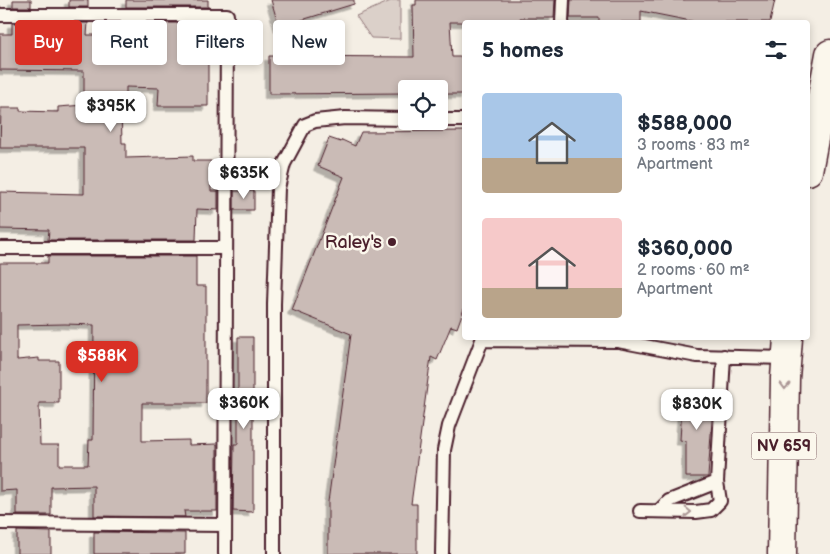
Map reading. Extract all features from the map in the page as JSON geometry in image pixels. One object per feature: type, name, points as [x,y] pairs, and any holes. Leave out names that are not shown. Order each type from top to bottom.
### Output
[{"type":"main road","points":[[810,161],[830,54]]},
{"type":"main road","name":"NV 659","points":[[782,554],[787,348]]},
{"type":"lane","points":[[562,20],[563,0]]},
{"type":"lane","points":[[0,15],[227,15],[225,554]]},
{"type":"lane","points":[[274,554],[274,294],[278,188],[284,164],[305,125],[315,121],[345,118],[398,119]]},
{"type":"lane","points":[[448,120],[462,120]]},
{"type":"lane","points":[[0,248],[226,248]]},
{"type":"lane","points":[[442,554],[444,450],[449,426],[482,340]]},
{"type":"lane","points":[[573,340],[618,341],[675,353],[724,356],[787,348]]},
{"type":"lane","points":[[640,511],[696,512],[711,510],[720,501],[717,482],[724,356]]},
{"type":"lane","points":[[658,511],[668,501],[717,482]]},
{"type":"lane","points":[[0,524],[225,525]]},
{"type":"shaded area","points":[[393,0],[400,0],[400,39],[371,38],[356,16]]},
{"type":"building","points":[[13,0],[31,0],[31,7],[13,7]]},
{"type":"building","points":[[69,0],[88,0],[88,7],[69,7]]},
{"type":"building","points":[[126,0],[208,0],[208,7],[126,7]]},
{"type":"building","points":[[271,0],[354,0],[354,4],[302,20],[277,20]]},
{"type":"building","points":[[416,0],[555,0],[554,18],[462,20],[462,22],[450,22],[452,57],[462,57],[462,94],[448,94],[448,80],[398,80],[398,93],[269,94],[269,56],[273,56],[273,65],[345,65],[345,57],[414,57],[413,5],[416,5]]},
{"type":"building","points":[[571,0],[775,0],[770,20],[686,20],[641,11],[641,20],[570,18]]},
{"type":"building","points":[[12,23],[15,23],[15,65],[82,65],[82,23],[88,23],[87,35],[92,35],[92,65],[167,65],[167,23],[177,23],[177,65],[208,65],[208,106],[158,106],[159,88],[126,87],[126,105],[121,105],[122,143],[126,143],[126,158],[193,156],[193,161],[211,161],[211,191],[218,191],[218,210],[197,209],[196,240],[48,240],[49,230],[0,229],[0,192],[84,194],[84,148],[0,148],[1,108],[20,108],[20,111],[58,112],[58,107],[84,105],[84,71],[0,70],[0,34],[12,34]]},
{"type":"building","name":"Raley's","points":[[462,131],[462,314],[457,328],[451,326],[437,360],[431,357],[411,504],[417,504],[417,554],[328,554],[328,502],[351,334],[292,310],[344,177],[318,166],[329,138],[341,142],[342,140],[355,146],[361,132]]},
{"type":"building","points":[[234,191],[254,191],[254,210],[234,210]]},
{"type":"building","points":[[48,256],[196,256],[196,286],[206,286],[206,403],[142,403],[142,441],[189,440],[189,445],[217,444],[217,511],[184,511],[185,517],[94,516],[94,486],[51,487],[51,515],[17,515],[17,490],[0,491],[0,263],[48,263]],"holes":[[[17,325],[94,325],[93,440],[89,440],[88,465],[59,465],[59,445],[40,445],[39,403],[59,403],[59,361],[39,361],[39,358],[17,360]]]},
{"type":"building","points":[[238,337],[253,337],[253,512],[233,511],[234,444],[238,444]]},
{"type":"building","points":[[683,391],[714,392],[708,477],[686,477],[686,441],[680,440]]},
{"type":"building","points":[[17,531],[51,532],[51,554],[17,554]]},
{"type":"building","points":[[94,532],[185,533],[185,554],[94,554]]},
{"type":"place","name":"Raley's","points":[[392,242]]}]
